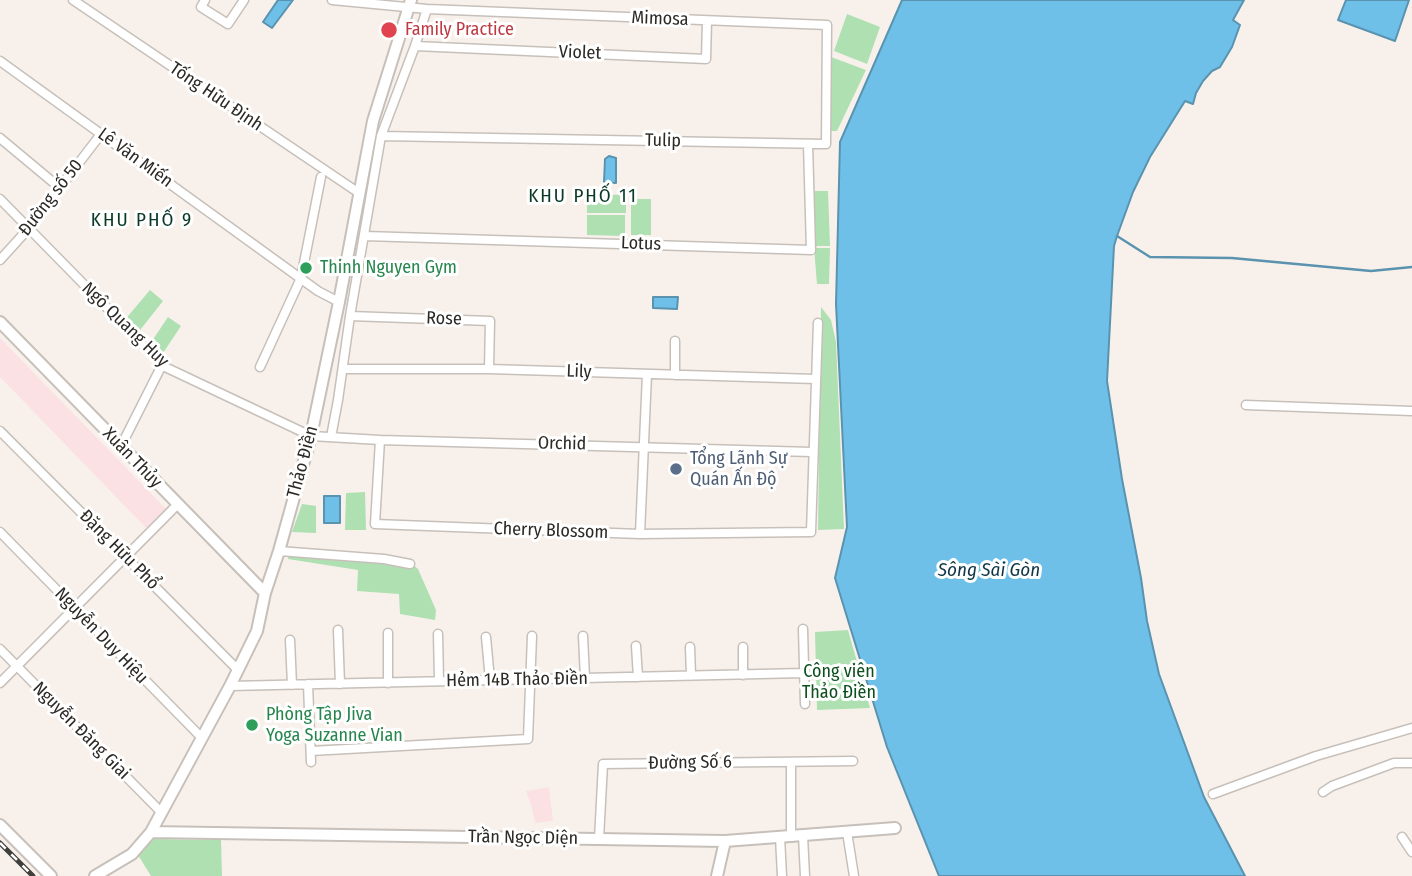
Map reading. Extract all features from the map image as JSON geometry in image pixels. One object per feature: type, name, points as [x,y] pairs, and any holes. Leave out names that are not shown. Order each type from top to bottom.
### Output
[{"type":"street","name":"Tống Hữu Định","points":[[73,0],[359,193]]},
{"type":"street","points":[[205,0],[201,7],[228,24],[244,0]]},
{"type":"street","name":"Mimosa","points":[[332,0],[410,4],[427,9],[827,25],[826,144],[808,144]]},
{"type":"street","name":"Thảo Điền","points":[[95,876],[132,854],[151,832],[257,631],[265,593],[311,436],[373,121],[410,4]]},
{"type":"street","points":[[331,437],[381,136],[427,9]]},
{"type":"street","name":"Violet","points":[[415,46],[706,58],[707,21]]},
{"type":"street","name":"Lê Văn Miến","points":[[0,61],[318,291],[339,302]]},
{"type":"street","name":"Đường số 50","points":[[0,260],[29,229],[101,134]]},
{"type":"street","name":"Tulip","points":[[381,136],[808,144]]},
{"type":"street","points":[[0,138],[60,188]]},
{"type":"street","name":"Lotus","points":[[365,236],[811,250],[808,144]]},
{"type":"street","points":[[260,367],[301,278],[321,177]]},
{"type":"street","name":"Ngô Quang Huy","points":[[0,200],[162,365],[311,436]]},
{"type":"street","name":"Rose","points":[[350,316],[490,321],[489,369]]},
{"type":"street","name":"Xuân Thủy","points":[[0,322],[265,593]]},
{"type":"street","points":[[812,452],[818,323]]},
{"type":"street","points":[[675,341],[675,375]]},
{"type":"street","points":[[121,446],[162,365]]},
{"type":"street","name":"Lily","points":[[343,369],[489,369],[815,379]]},
{"type":"street","points":[[640,534],[647,374]]},
{"type":"street","points":[[1245,405],[1412,411]]},
{"type":"street","name":"Đặng Hữu Phổ","points":[[0,430],[238,670]]},
{"type":"street","name":"Orchid","points":[[311,436],[812,452]]},
{"type":"street","name":"Cherry Blossom","points":[[380,440],[375,524],[640,534],[811,533],[812,452]]},
{"type":"street","points":[[0,683],[178,504]]},
{"type":"street","name":"Nguyễn Duy Hiệu","points":[[0,532],[202,738]]},
{"type":"street","points":[[279,551],[384,559],[410,564]]},
{"type":"street","points":[[803,629],[805,704]]},
{"type":"street","points":[[338,630],[340,684]]},
{"type":"street","points":[[388,633],[388,682]]},
{"type":"street","points":[[438,634],[439,681]]},
{"type":"street","points":[[311,751],[528,738],[532,636]]},
{"type":"street","points":[[583,636],[585,678]]},
{"type":"street","points":[[486,637],[490,680]]},
{"type":"street","points":[[290,640],[292,685]]},
{"type":"street","points":[[636,646],[638,677]]},
{"type":"street","points":[[690,647],[691,676]]},
{"type":"street","points":[[743,648],[743,675]]},
{"type":"street","name":"Nguyễn Đăng Giai","points":[[0,649],[162,813]]},
{"type":"street","name":"Hẻm 14B Thảo Điền","points":[[230,686],[804,673]]},
{"type":"street","points":[[308,684],[312,762]]},
{"type":"street","points":[[1213,794],[1316,756],[1412,728]]},
{"type":"street","name":"Đường Số 6","points":[[599,839],[603,764],[853,761]]},
{"type":"street","points":[[782,876],[791,837],[791,762]]},
{"type":"street","points":[[1323,792],[1332,786],[1394,763],[1412,763]]},
{"type":"street","points":[[0,825],[51,876]]},
{"type":"street","name":"Trần Ngọc Diện","points":[[151,832],[725,841],[895,828]]},
{"type":"street","points":[[847,832],[854,876]]},
{"type":"street","points":[[791,837],[805,876]]},
{"type":"street","points":[[1402,837],[1412,852]]},
{"type":"street","points":[[717,876],[725,841]]},
{"type":"shaded area","points":[[0,338],[166,509],[146,528],[0,377]]},
{"type":"shaded area","points":[[549,787],[553,821],[535,823],[526,791]]},
{"type":"green space","points":[[847,14],[880,27],[867,64],[834,51]]},
{"type":"green space","points":[[831,57],[866,70],[837,131],[830,131]]},
{"type":"green space","points":[[813,191],[828,191],[830,246],[814,246]]},
{"type":"green space","points":[[587,194],[626,195],[626,213],[587,213]]},
{"type":"green space","points":[[631,199],[651,199],[651,235],[631,235]]},
{"type":"green space","points":[[587,215],[625,215],[625,236],[587,235]]},
{"type":"green space","points":[[814,248],[830,248],[829,284],[817,284]]},
{"type":"green space","points":[[150,290],[163,301],[137,334],[123,322]]},
{"type":"green space","points":[[821,307],[831,320],[836,342],[844,529],[818,530]]},
{"type":"green space","points":[[168,317],[181,326],[161,356],[148,347]]},
{"type":"green space","points":[[365,492],[366,530],[345,530],[346,493]]},
{"type":"green space","points":[[302,504],[316,506],[316,533],[292,532]]},
{"type":"green space","points":[[289,553],[410,562],[418,569],[436,610],[435,620],[400,614],[399,594],[357,591],[358,570],[288,559]]},
{"type":"green space","name":"Công viên Thảo Điền","points":[[848,630],[870,708],[817,710],[815,632]]},
{"type":"green space","points":[[153,839],[221,840],[222,876],[151,876],[138,855]]},
{"type":"water","points":[[278,0],[293,0],[272,28],[263,22]]},
{"type":"water","name":"Sông Sài Gòn","points":[[902,0],[1244,0],[1233,20],[1240,25],[1232,47],[1220,67],[1203,81],[1193,104],[1185,101],[1150,157],[1133,192],[1117,236],[1114,246],[1107,381],[1147,621],[1159,674],[1204,797],[1245,876],[939,876],[887,747],[835,578],[847,527],[836,304],[840,142]]},
{"type":"water","points":[[1346,0],[1409,0],[1395,41],[1338,20]]},
{"type":"water","points":[[609,156],[616,158],[616,183],[604,182],[605,159]]},
{"type":"water","points":[[653,297],[678,297],[677,309],[653,308]]},
{"type":"water","points":[[324,496],[340,496],[340,523],[324,523]]},
{"type":"waterway","points":[[1117,236],[1150,257],[1232,258],[1371,271],[1412,267]]},
{"type":"railway","points":[[0,843],[33,876]]},
{"type":"place","name":"Family Practice","points":[[389,30]]},
{"type":"place","name":"Thinh Nguyen Gym","points":[[306,268]]},
{"type":"place","name":"Tổng Lãnh Sự Quán Ấn Độ","points":[[676,469]]},
{"type":"place","name":"Phòng Tập Jiva Yoga Suzanne Vian","points":[[252,725]]},
{"type":"district","name":"KHU PHỐ 11","points":[[583,197]]},
{"type":"district","name":"KHU PHỐ 9","points":[[142,221]]}]
